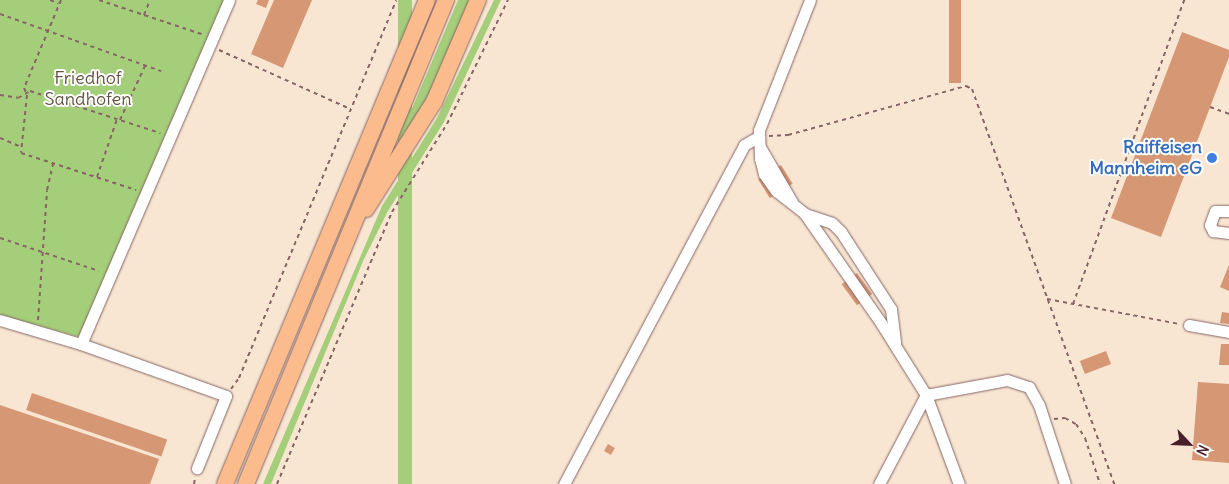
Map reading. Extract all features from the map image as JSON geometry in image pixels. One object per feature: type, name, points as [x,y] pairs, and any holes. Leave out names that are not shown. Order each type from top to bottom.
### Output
[{"type":"highway","points":[[226,484],[427,0]]},
{"type":"highway","points":[[246,484],[446,0]]},
{"type":"highway","points":[[352,227],[377,195],[434,102],[478,0]]},
{"type":"street","points":[[81,344],[89,332],[206,40],[229,0]]},
{"type":"street","points":[[810,0],[759,142],[794,206],[805,214],[832,223],[840,232],[891,309],[895,345]]},
{"type":"street","points":[[564,484],[744,145],[759,142]]},
{"type":"street","points":[[1229,211],[1215,211],[1210,225],[1213,231],[1229,232]]},
{"type":"street","points":[[805,214],[895,345],[926,395],[960,484]]},
{"type":"street","points":[[0,320],[81,344],[226,396],[197,468]]},
{"type":"street","points":[[1189,325],[1229,332]]},
{"type":"street","points":[[926,395],[1007,380],[1020,382],[1029,387],[1044,420],[1065,484]]},
{"type":"street","points":[[879,484],[926,395]]},
{"type":"path","points":[[50,0],[58,3]]},
{"type":"path","points":[[61,0],[58,3],[50,32],[24,88],[26,93],[20,153],[136,190]]},
{"type":"path","points":[[99,0],[144,15],[206,40],[350,109]]},
{"type":"path","points":[[144,15],[150,0]]},
{"type":"path","points":[[226,396],[239,378],[396,0]]},
{"type":"path","points":[[277,484],[392,212],[447,124],[508,0]]},
{"type":"path","points":[[1073,304],[1184,0]]},
{"type":"path","points":[[0,14],[161,71]]},
{"type":"path","points":[[97,177],[119,120],[145,66]]},
{"type":"path","points":[[759,142],[966,86],[972,89],[1114,484]]},
{"type":"path","points":[[0,95],[18,98],[30,91],[160,133]]},
{"type":"path","points":[[1210,107],[1229,114]]},
{"type":"path","points":[[0,138],[21,147]]},
{"type":"path","points":[[38,320],[47,190],[53,164]]},
{"type":"path","points":[[0,238],[100,271]]},
{"type":"path","points":[[1047,299],[1170,322]]},
{"type":"path","points":[[1044,420],[1065,418],[1076,424],[1085,438],[1100,484]]},
{"type":"green space","name":"Friedhof Sandhofen","points":[[0,0],[224,0],[79,337],[0,315]]},
{"type":"green space","points":[[398,0],[412,0],[412,484],[398,484]]},
{"type":"green space","points":[[458,0],[474,0],[424,112],[395,149]]},
{"type":"green space","points":[[494,0],[501,0],[444,122],[388,211],[364,259],[271,484],[263,484],[382,206],[437,118]]},
{"type":"building","points":[[258,0],[269,0],[266,8],[256,4]]},
{"type":"building","points":[[274,0],[312,0],[283,68],[251,54]]},
{"type":"building","points":[[949,0],[961,0],[961,83],[949,83]]},
{"type":"building","points":[[1182,32],[1229,50],[1229,57],[1161,237],[1111,218]]},
{"type":"building","points":[[781,165],[793,184],[770,198],[758,179]]},
{"type":"building","points":[[1229,265],[1229,291],[1220,287]]},
{"type":"building","points":[[857,273],[872,294],[857,305],[842,284]]},
{"type":"building","points":[[1222,312],[1229,313],[1229,324],[1220,323]]},
{"type":"building","points":[[1221,344],[1229,344],[1229,365],[1219,365]]},
{"type":"building","points":[[1106,351],[1111,364],[1085,374],[1080,361]]},
{"type":"building","points":[[1198,382],[1229,384],[1229,463],[1192,460]]},
{"type":"building","points":[[32,393],[167,440],[161,457],[26,410]]},
{"type":"building","points":[[0,405],[159,459],[150,484],[0,484]]},
{"type":"building","points":[[608,444],[615,448],[611,455],[604,451]]},
{"type":"place","name":"Raiffeisen Mannheim eG","points":[[1212,158]]}]
